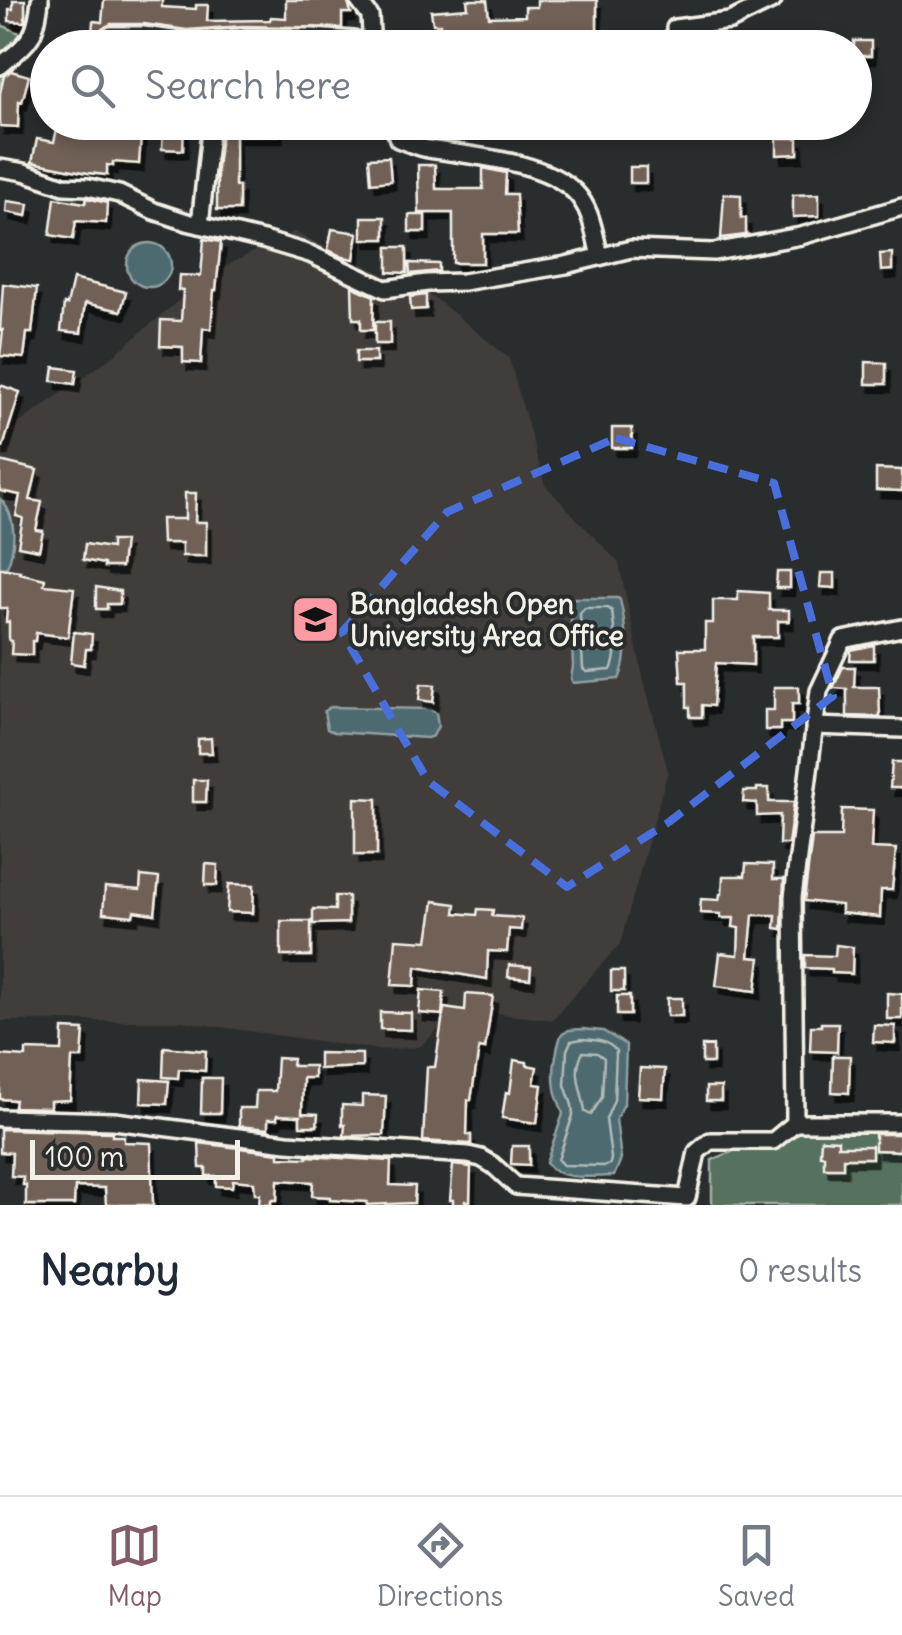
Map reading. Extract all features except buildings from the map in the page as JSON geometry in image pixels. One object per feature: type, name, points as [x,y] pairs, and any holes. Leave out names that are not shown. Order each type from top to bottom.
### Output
[{"type":"street","points":[[34,30],[40,0]]},
{"type":"street","points":[[358,0],[370,16],[370,30]]},
{"type":"street","points":[[676,28],[730,21],[772,0]]},
{"type":"street","points":[[0,46],[30,40]]},
{"type":"street","points":[[0,66],[30,40]]},
{"type":"street","points":[[200,225],[208,140]]},
{"type":"street","points":[[400,140],[423,149],[474,154],[550,174],[576,192],[590,216],[600,256]]},
{"type":"street","points":[[0,168],[64,186],[120,194],[154,211],[310,254],[385,289],[463,282],[631,248],[714,252],[800,236],[902,207]]},
{"type":"street","points":[[796,1124],[793,897],[819,691],[843,640],[902,628]]},
{"type":"street","points":[[814,726],[902,730]]},
{"type":"street","points":[[0,1118],[114,1121],[287,1143],[468,1156],[494,1166],[516,1186],[687,1201],[697,1152],[710,1141],[773,1140],[796,1124],[902,1123]]},
{"type":"highlighted area","points":[[616,438],[774,483],[833,696],[669,822],[567,887],[428,781],[342,632],[447,512]]},
{"type":"shaded area","name":"Bangladesh Open University Area Office","points":[[294,232],[435,298],[509,358],[545,485],[619,563],[668,771],[620,944],[552,1020],[451,1008],[443,1026],[419,1047],[379,1050],[180,1021],[0,1021],[0,437],[113,356],[211,273]]},
{"type":"green space","points":[[0,26],[27,36],[0,87]]},
{"type":"green space","points":[[799,1124],[902,1126],[902,1205],[712,1205],[712,1160]]},
{"type":"water","points":[[149,243],[164,250],[171,265],[164,280],[149,287],[134,280],[127,265],[134,250]]},
{"type":"water","points":[[0,499],[10,513],[13,531],[7,567],[0,568]]},
{"type":"water","points":[[572,598],[620,600],[626,640],[619,679],[573,683]]},
{"type":"water","points":[[330,707],[429,709],[436,713],[438,726],[433,736],[427,738],[334,732],[327,729],[324,711]]},
{"type":"water","points":[[569,1030],[603,1031],[626,1045],[624,1104],[616,1119],[621,1159],[614,1176],[568,1175],[546,1163],[563,1114],[554,1082],[559,1041]]},
{"type":"place","name":"Bangladesh Open University Area Office","points":[[315,620]]}]
